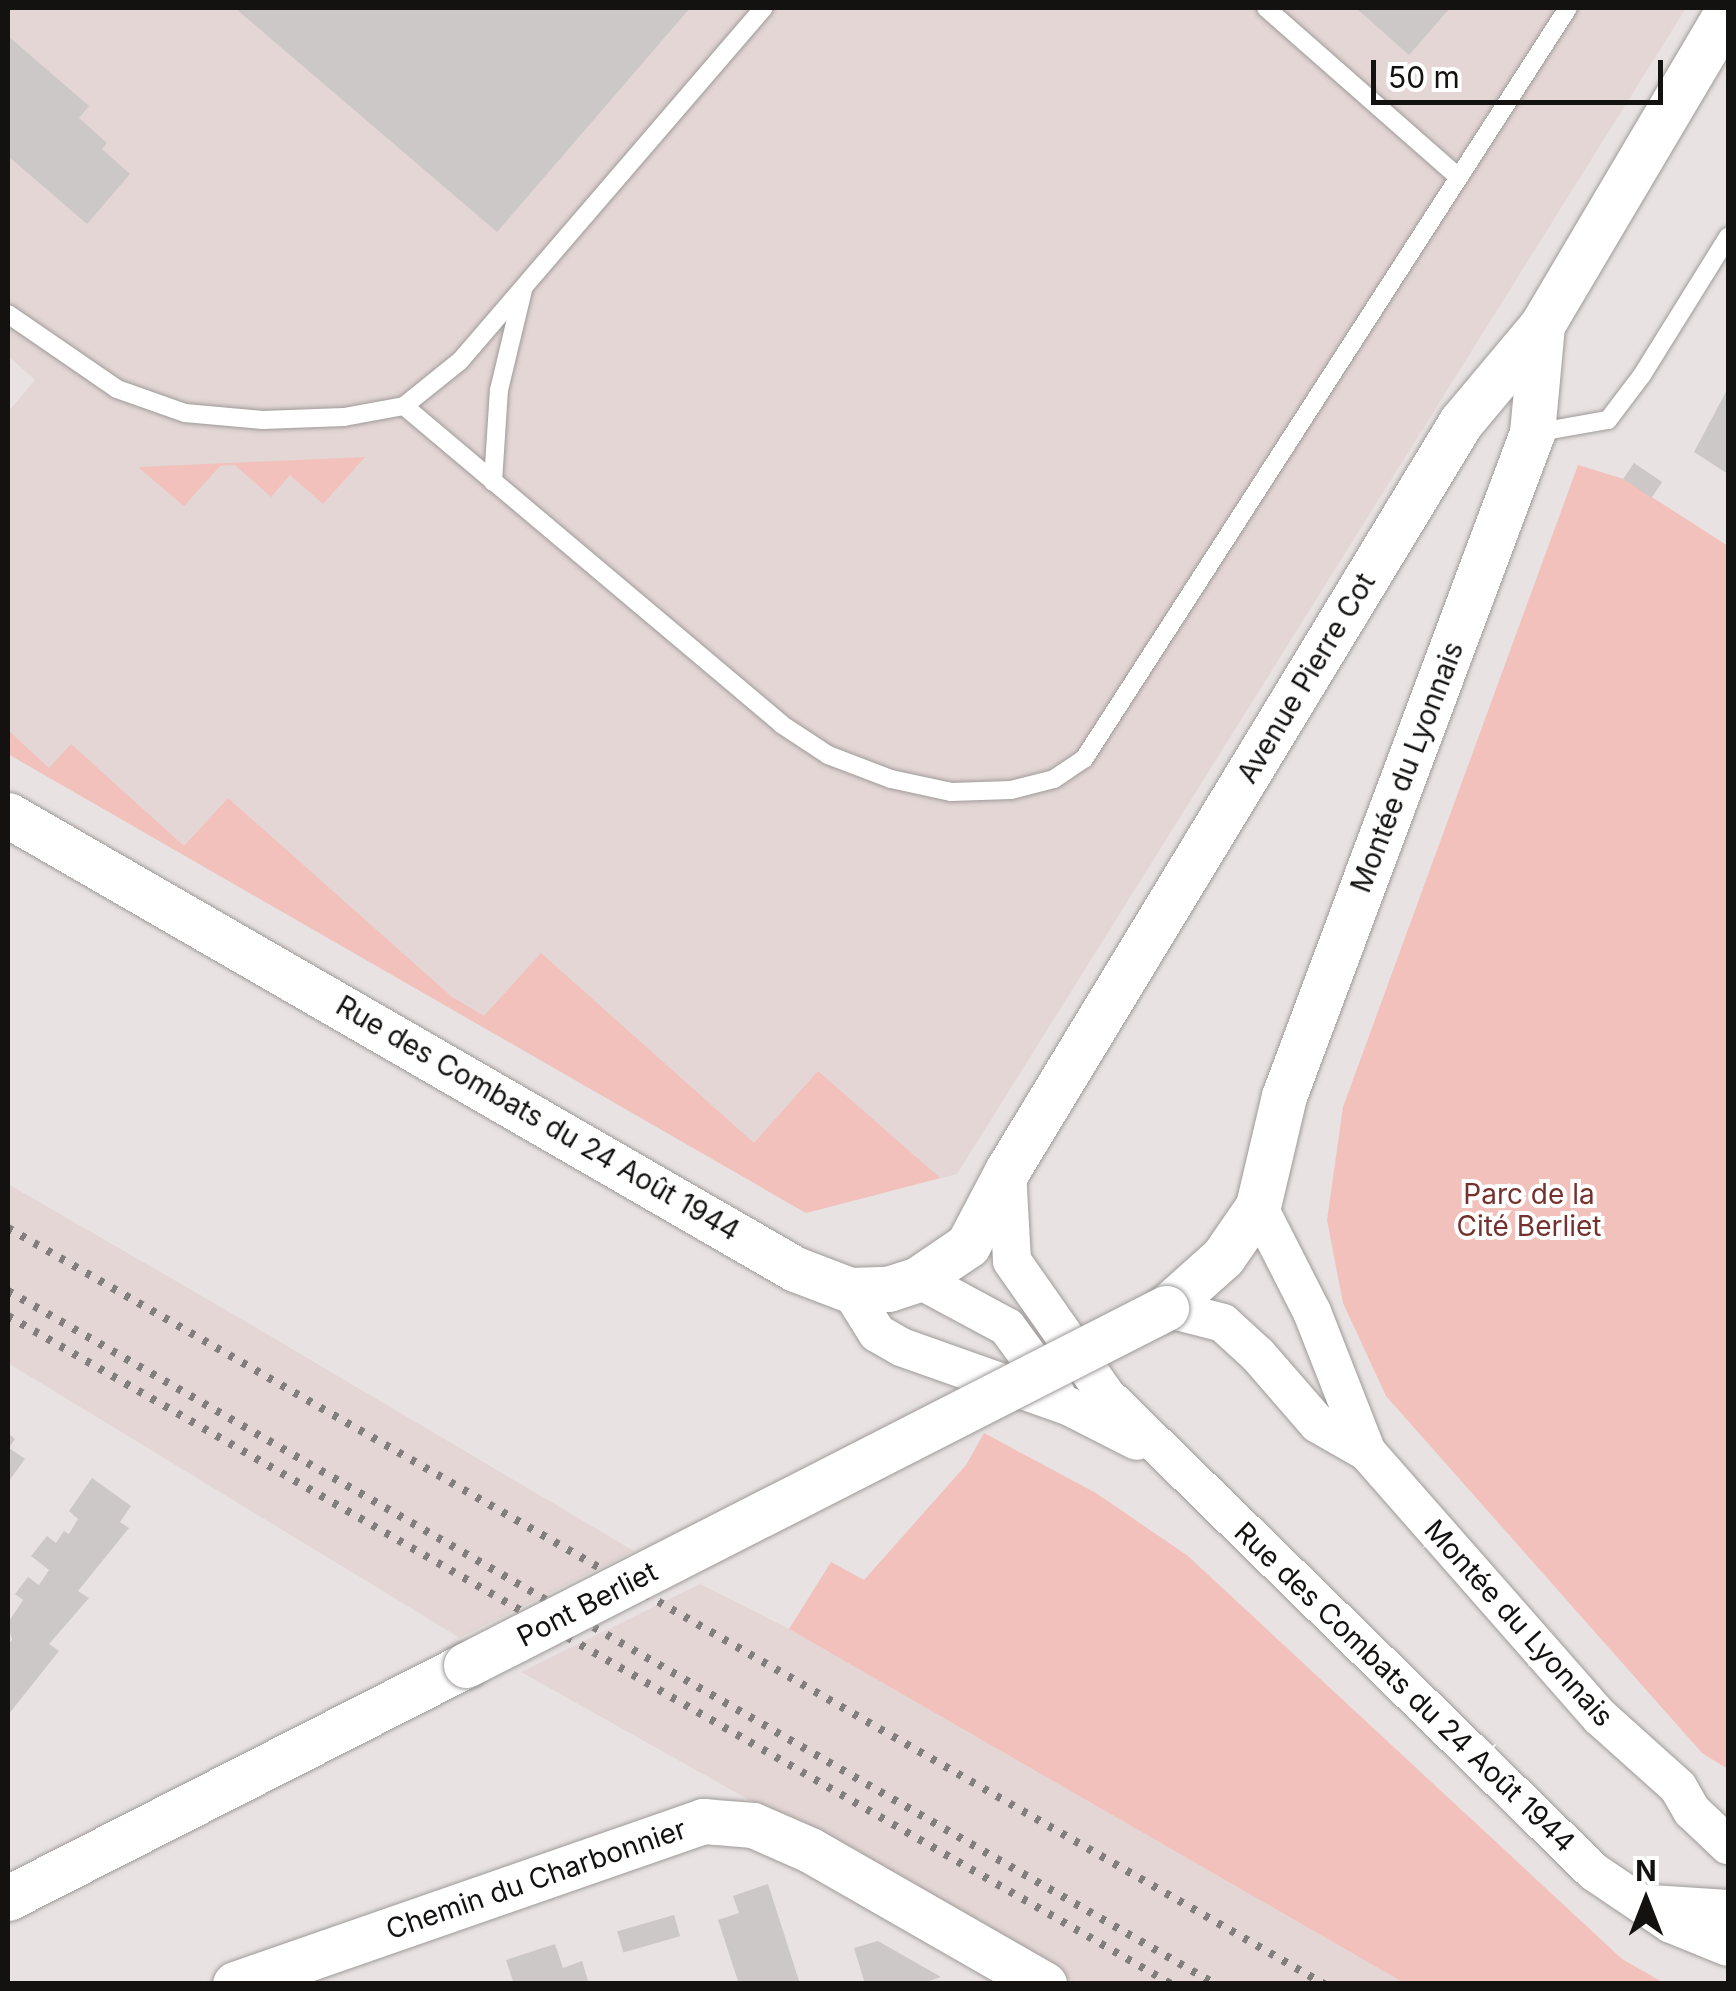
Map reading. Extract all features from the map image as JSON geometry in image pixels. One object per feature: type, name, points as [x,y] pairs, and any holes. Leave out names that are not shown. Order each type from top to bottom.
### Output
[{"type":"street","name":"Avenue Pierre Cot","points":[[850,1290],[888,1289],[918,1279],[968,1246],[1007,1170],[1461,422],[1542,326],[1728,11]]},
{"type":"street","name":"Montée du Lyonnais","points":[[1166,1308],[1224,1257],[1258,1206],[1284,1096],[1532,434],[1542,326]]},
{"type":"street","name":"Rue des Combats du 24 Août 1944","points":[[8,814],[795,1269],[850,1290],[878,1333],[901,1347],[1068,1406],[1174,1461]]},
{"type":"street","name":"Rue des Combats du 24 Août 1944","points":[[1007,1170],[1012,1261],[1105,1394],[1594,1872],[1672,1924],[1728,1947]]},
{"type":"street","name":"Montée du Lyonnais","points":[[1258,1206],[1312,1312],[1367,1452]]},
{"type":"street","name":"Rue des Combats du 24 Août 1944","points":[[918,1279],[1007,1327],[1042,1381],[1068,1406]]},
{"type":"street","name":"Montée du Lyonnais","points":[[1166,1308],[1223,1324],[1258,1355],[1318,1424],[1367,1452],[1600,1717],[1678,1787],[1692,1812],[1728,1845]]},
{"type":"street","name":"Pont Berliet","points":[[8,1898],[1166,1308]]},
{"type":"street","name":"Montée du Lyonnais","points":[[1678,1787],[1702,1793],[1728,1811]]},
{"type":"street","name":"Chemin du Charbonnier","points":[[235,1984],[703,1820],[754,1825],[810,1850],[1044,1984]]},
{"type":"street","name":"Rue des Combats du 24 Août 1944","points":[[1643,1904],[1728,1909]]},
{"type":"lane","points":[[8,314],[116,388],[185,413],[296,419],[344,417],[404,406],[460,360],[764,8]]},
{"type":"lane","points":[[1266,8],[1456,175]]},
{"type":"lane","points":[[404,406],[781,724],[828,755],[890,779],[951,792],[1010,790],[1054,779],[1084,759],[1456,175],[1568,8]]},
{"type":"lane","points":[[1532,434],[1608,420],[1642,375],[1728,237]]},
{"type":"lane","points":[[493,482],[499,390],[524,285]]},
{"type":"shaded area","points":[[8,8],[1686,8],[957,1174],[806,1213],[8,754],[8,412],[35,380],[8,356]]},
{"type":"shaded area","points":[[8,1184],[634,1551],[460,1638],[8,1363]]},
{"type":"shaded area","points":[[700,1584],[789,1629],[1404,1983],[1076,1983],[521,1672]]},
{"type":"green space","points":[[365,457],[323,504],[290,475],[271,497],[235,465],[220,466],[184,506],[138,467]]},
{"type":"green space","name":"Parc de la Cité Berliet","points":[[1578,465],[1624,479],[1728,546],[1728,1769],[1702,1753],[1386,1396],[1343,1303],[1327,1220],[1343,1107]]},
{"type":"green space","points":[[8,730],[49,768],[71,744],[184,846],[228,798],[452,997],[484,1016],[541,953],[754,1143],[818,1071],[940,1178],[806,1213],[8,754]]},
{"type":"green space","points":[[984,1433],[1096,1493],[1188,1556],[1622,1959],[1664,1983],[1404,1983],[789,1629],[831,1562],[864,1580],[966,1465]]},
{"type":"building","points":[[235,8],[690,8],[497,232]]},
{"type":"building","points":[[1356,8],[1450,8],[1409,55]]},
{"type":"building","points":[[8,36],[89,106],[79,118],[107,143],[102,149],[130,174],[87,224],[8,156]]},
{"type":"building","points":[[1728,388],[1728,474],[1694,452]]},
{"type":"building","points":[[1634,463],[1662,482],[1652,498],[1623,479]]},
{"type":"building","points":[[8,1433],[15,1439],[9,1448],[25,1459],[8,1482]]},
{"type":"building","points":[[92,1478],[131,1506],[120,1522],[129,1528],[78,1591],[89,1598],[49,1644],[59,1651],[8,1715],[8,1645],[12,1640],[8,1623],[23,1600],[15,1594],[28,1577],[39,1585],[49,1570],[31,1556],[47,1536],[56,1543],[64,1531],[69,1534],[78,1519],[69,1511]]},
{"type":"building","points":[[768,1884],[800,1984],[739,1984],[718,1920],[739,1913],[733,1896]]},
{"type":"building","points":[[674,1915],[680,1936],[623,1952],[617,1931]]},
{"type":"building","points":[[878,1941],[941,1977],[921,1984],[865,1984],[854,1948]]},
{"type":"building","points":[[555,1944],[563,1968],[582,1961],[589,1984],[514,1984],[506,1960]]},
{"type":"railway","points":[[8,1228],[1324,1984]]},
{"type":"railway","points":[[8,1291],[1215,1984]]},
{"type":"railway","points":[[8,1316],[1171,1984]]}]
